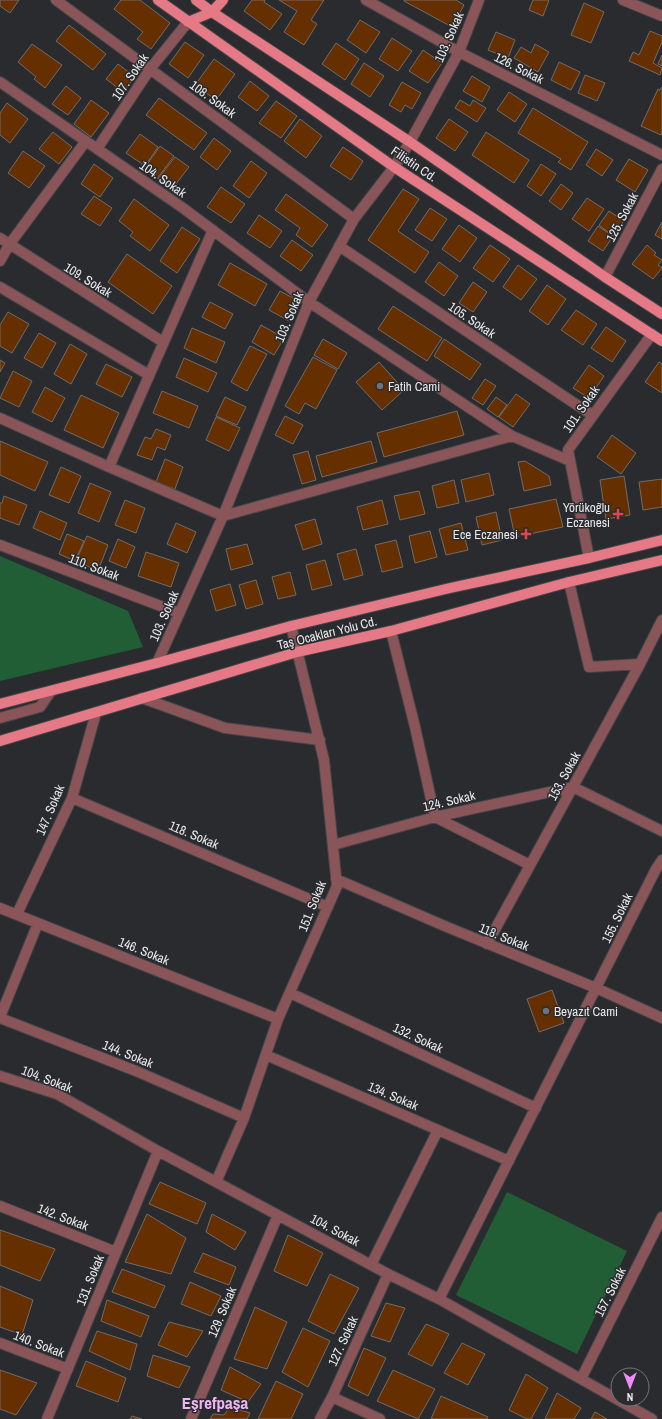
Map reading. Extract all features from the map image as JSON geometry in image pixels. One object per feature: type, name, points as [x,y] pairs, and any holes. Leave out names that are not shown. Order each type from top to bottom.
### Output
[{"type":"main road","name":"Filistin Cd.","points":[[158,0],[394,167],[662,341]]},
{"type":"main road","name":"Filistin Cd.","points":[[196,0],[410,142],[662,314]]},
{"type":"main road","points":[[188,22],[212,12],[223,0]]},
{"type":"main road","name":"Taş Ocakları Yolu Cd.","points":[[0,704],[291,626],[662,540]]},
{"type":"main road","name":"Taş Ocakları Yolu Cd.","points":[[0,741],[297,652],[391,631],[569,582],[662,560]]},
{"type":"street","name":"108. Sokak","points":[[56,0],[354,219]]},
{"type":"street","name":"126. Sokak","points":[[366,0],[459,52],[662,154]]},
{"type":"street","name":"103. Sokak","points":[[157,663],[223,516],[309,302],[354,219],[394,167],[410,142],[459,52],[479,0]]},
{"type":"street","points":[[624,0],[662,16]]},
{"type":"street","name":"107. Sokak","points":[[98,149],[150,69],[188,22]]},
{"type":"street","name":"104. Sokak","points":[[0,82],[182,208],[309,302],[512,436],[570,461]]},
{"type":"street","points":[[0,261],[9,245],[86,141]]},
{"type":"street","name":"125. Sokak","points":[[605,276],[662,169]]},
{"type":"street","points":[[108,467],[212,230]]},
{"type":"street","name":"109. Sokak","points":[[0,238],[163,342]]},
{"type":"street","name":"105. Sokak","points":[[339,246],[592,415]]},
{"type":"street","points":[[0,288],[149,374]]},
{"type":"street","name":"101. Sokak","points":[[589,558],[568,450],[652,334]]},
{"type":"street","points":[[0,418],[108,467],[223,516],[512,436]]},
{"type":"street","name":"110. Sokak","points":[[0,545],[179,613]]},
{"type":"street","points":[[569,582],[588,667],[640,664]]},
{"type":"street","name":"153. Sokak","points":[[487,944],[640,664],[662,620]]},
{"type":"street","name":"151. Sokak","points":[[216,1182],[244,1118],[278,1019],[337,886],[324,760],[291,626]]},
{"type":"street","points":[[391,631],[415,727],[435,817],[530,865]]},
{"type":"street","points":[[0,718],[40,707],[51,691]]},
{"type":"street","points":[[142,698],[226,728],[320,740]]},
{"type":"street","name":"147. Sokak","points":[[17,914],[72,798],[96,713]]},
{"type":"street","points":[[573,786],[662,831]]},
{"type":"street","name":"124. Sokak","points":[[333,845],[435,817],[573,786]]},
{"type":"street","name":"118. Sokak","points":[[72,798],[328,906]]},
{"type":"street","name":"155. Sokak","points":[[440,1298],[662,860]]},
{"type":"street","name":"118. Sokak","points":[[336,879],[487,944],[596,988],[662,1018]]},
{"type":"street","name":"146. Sokak","points":[[0,908],[278,1019]]},
{"type":"street","points":[[0,1018],[38,923]]},
{"type":"street","name":"132. Sokak","points":[[290,993],[536,1108]]},
{"type":"street","name":"144. Sokak","points":[[0,1018],[136,1071],[244,1118]]},
{"type":"street","name":"134. Sokak","points":[[266,1055],[509,1161]]},
{"type":"street","name":"104. Sokak","points":[[0,1076],[58,1094],[158,1151],[371,1265],[440,1298],[652,1419]]},
{"type":"street","points":[[371,1265],[438,1130]]},
{"type":"street","name":"131. Sokak","points":[[47,1419],[158,1151]]},
{"type":"street","name":"142. Sokak","points":[[0,1206],[116,1252]]},
{"type":"street","name":"129. Sokak","points":[[191,1419],[278,1215]]},
{"type":"street","name":"157. Sokak","points":[[581,1378],[662,1217]]},
{"type":"street","name":"127. Sokak","points":[[320,1419],[332,1397],[388,1274]]},
{"type":"street","name":"140. Sokak","points":[[0,1343],[68,1369]]},
{"type":"street","points":[[332,1397],[380,1419]]},
{"type":"green space","points":[[0,556],[128,611],[143,647],[0,681]]},
{"type":"green space","points":[[507,1192],[627,1251],[577,1354],[456,1295]]},
{"type":"building","points":[[0,0],[19,0],[10,13],[0,6]]},
{"type":"building","points":[[121,0],[140,0],[170,23],[151,49],[137,39],[143,32],[114,9]]},
{"type":"building","points":[[252,0],[265,0],[264,2],[282,14],[270,30],[244,11]]},
{"type":"building","points":[[279,0],[324,0],[311,20],[317,24],[304,45],[284,32],[297,11]]},
{"type":"building","points":[[404,0],[456,0],[464,5],[452,27]]},
{"type":"building","points":[[533,0],[549,0],[543,16],[529,10]]},
{"type":"building","points":[[584,3],[604,12],[591,43],[571,35]]},
{"type":"building","points":[[360,20],[380,32],[366,53],[347,40]]},
{"type":"building","points":[[69,25],[106,54],[93,70],[56,41]]},
{"type":"building","points":[[650,31],[662,36],[662,42],[653,63],[662,68],[660,75],[629,61],[633,52],[639,55]]},
{"type":"building","points":[[496,32],[515,40],[508,58],[488,50]]},
{"type":"building","points":[[392,38],[412,51],[398,71],[379,59]]},
{"type":"building","points":[[185,42],[204,55],[188,78],[169,64]]},
{"type":"building","points":[[336,43],[359,59],[345,80],[322,64]]},
{"type":"building","points":[[32,44],[62,65],[45,88],[34,79],[36,77],[18,62]]},
{"type":"building","points":[[535,44],[549,52],[538,72],[514,58],[521,47],[531,53]]},
{"type":"building","points":[[423,50],[442,63],[428,83],[409,71]]},
{"type":"building","points":[[662,55],[662,66],[658,64]]},
{"type":"building","points":[[214,59],[235,74],[216,100],[195,85]]},
{"type":"building","points":[[559,62],[580,72],[571,90],[551,80]]},
{"type":"building","points":[[364,63],[384,76],[370,97],[351,84]]},
{"type":"building","points":[[118,64],[135,77],[123,92],[106,79]]},
{"type":"building","points":[[585,75],[605,83],[597,101],[578,93]]},
{"type":"building","points":[[472,76],[490,87],[482,102],[463,91]]},
{"type":"building","points":[[250,81],[269,96],[257,111],[238,97]]},
{"type":"building","points":[[402,82],[421,93],[412,109],[405,105],[401,112],[389,105]]},
{"type":"building","points":[[66,86],[81,98],[68,115],[52,104]]},
{"type":"building","points":[[662,87],[661,135],[641,126],[658,89],[660,90]]},
{"type":"building","points":[[509,92],[527,104],[515,122],[497,110]]},
{"type":"building","points":[[159,98],[207,133],[194,150],[146,115]]},
{"type":"building","points":[[91,100],[109,113],[91,137],[74,124]]},
{"type":"building","points":[[460,100],[470,106],[473,100],[486,108],[477,122],[455,108]]},
{"type":"building","points":[[276,101],[297,116],[281,138],[259,123]]},
{"type":"building","points":[[7,103],[28,119],[10,143],[0,135],[0,113]]},
{"type":"building","points":[[533,108],[588,142],[571,170],[558,162],[561,159],[518,133]]},
{"type":"building","points":[[300,119],[322,136],[306,158],[284,141]]},
{"type":"building","points":[[449,119],[468,132],[455,151],[436,138]]},
{"type":"building","points":[[53,132],[72,147],[59,164],[39,149]]},
{"type":"building","points":[[486,132],[529,160],[514,183],[472,155]]},
{"type":"building","points":[[140,134],[158,147],[145,166],[126,153]]},
{"type":"building","points":[[214,138],[231,151],[217,170],[200,157]]},
{"type":"building","points":[[160,146],[174,156],[157,179],[144,169]]},
{"type":"building","points":[[343,147],[363,161],[351,180],[330,166]]},
{"type":"building","points":[[596,149],[613,160],[602,176],[586,165]]},
{"type":"building","points":[[23,151],[45,166],[29,188],[8,173]]},
{"type":"building","points":[[175,157],[189,167],[172,189],[158,179]]},
{"type":"building","points":[[629,159],[648,170],[635,192],[616,180]]},
{"type":"building","points":[[251,161],[267,173],[249,198],[233,186]]},
{"type":"building","points":[[94,164],[113,178],[100,197],[81,184]]},
{"type":"building","points":[[541,164],[556,174],[541,196],[527,186]]},
{"type":"building","points":[[561,184],[573,193],[561,210],[549,201]]},
{"type":"building","points":[[221,187],[245,204],[231,223],[207,207]]},
{"type":"building","points":[[403,189],[419,199],[398,231],[429,252],[415,273],[368,240]]},
{"type":"building","points":[[286,194],[328,225],[312,247],[296,235],[300,228],[275,210]]},
{"type":"building","points":[[94,196],[112,208],[100,226],[81,214]]},
{"type":"building","points":[[587,198],[604,209],[589,231],[572,219]]},
{"type":"building","points":[[134,199],[169,225],[150,251],[130,236],[133,232],[119,221]]},
{"type":"building","points":[[430,208],[447,219],[432,241],[415,230]]},
{"type":"building","points":[[609,211],[624,221],[613,236],[599,225]]},
{"type":"building","points":[[259,215],[282,231],[270,248],[247,233]]},
{"type":"building","points":[[662,222],[662,239],[655,235]]},
{"type":"building","points":[[459,225],[477,238],[460,262],[442,249]]},
{"type":"building","points":[[598,226],[613,236],[603,251],[588,241]]},
{"type":"building","points":[[182,227],[200,239],[177,273],[160,261]]},
{"type":"building","points":[[292,240],[313,255],[301,271],[280,256]]},
{"type":"building","points":[[490,245],[510,259],[493,282],[473,268]]},
{"type":"building","points":[[647,245],[656,253],[654,255],[662,260],[658,265],[662,268],[653,279],[632,264]]},
{"type":"building","points":[[127,254],[172,286],[153,314],[108,282]]},
{"type":"building","points":[[439,262],[458,276],[444,296],[425,282]]},
{"type":"building","points":[[230,263],[267,284],[255,306],[218,285]]},
{"type":"building","points":[[518,265],[537,279],[521,300],[503,287]]},
{"type":"building","points":[[473,282],[487,292],[473,312],[459,303]]},
{"type":"building","points":[[547,285],[566,299],[548,325],[529,311]]},
{"type":"building","points":[[280,291],[300,302],[289,321],[269,310]]},
{"type":"building","points":[[210,302],[233,314],[225,329],[202,317]]},
{"type":"building","points":[[393,306],[442,338],[427,361],[378,329]]},
{"type":"building","points":[[576,310],[597,324],[583,345],[561,330]]},
{"type":"building","points":[[8,312],[29,324],[12,353],[0,346],[0,325]]},
{"type":"building","points":[[261,325],[284,338],[274,355],[252,342]]},
{"type":"building","points":[[606,327],[626,341],[612,362],[591,348]]},
{"type":"building","points":[[192,328],[225,342],[216,363],[184,348]]},
{"type":"building","points":[[39,333],[56,343],[42,368],[24,358]]},
{"type":"building","points":[[323,339],[347,353],[338,369],[314,355]]},
{"type":"building","points":[[444,339],[481,364],[470,380],[434,356]]},
{"type":"building","points":[[70,344],[87,354],[71,384],[54,374]]},
{"type":"building","points":[[250,346],[267,354],[247,391],[231,382]]},
{"type":"building","points":[[313,357],[337,370],[316,409],[305,403],[299,414],[285,406]]},
{"type":"building","points":[[184,358],[217,373],[208,392],[176,377]]},
{"type":"building","points":[[0,360],[5,363],[0,372]]},
{"type":"building","name":"Fatih Cami","points":[[379,362],[404,390],[382,410],[356,382]]},
{"type":"building","points":[[659,362],[662,364],[662,393],[645,382]]},
{"type":"building","points":[[106,364],[132,377],[122,397],[96,384]]},
{"type":"building","points":[[589,365],[604,376],[589,398],[573,388]]},
{"type":"building","points":[[13,371],[32,381],[19,407],[0,398]]},
{"type":"building","points":[[485,379],[496,386],[483,405],[472,398]]},
{"type":"building","points":[[45,387],[65,398],[52,422],[32,412]]},
{"type":"building","points":[[162,391],[198,406],[189,428],[153,413]]},
{"type":"building","points":[[516,394],[530,404],[513,427],[499,417]]},
{"type":"building","points":[[81,395],[119,413],[103,448],[64,430]]},
{"type":"building","points":[[225,397],[246,407],[237,425],[216,416]]},
{"type":"building","points":[[496,397],[507,405],[498,417],[487,409]]},
{"type":"building","points":[[457,411],[464,435],[384,457],[377,433]]},
{"type":"building","points":[[285,416],[303,425],[293,444],[275,435]]},
{"type":"building","points":[[216,417],[240,428],[229,451],[206,440]]},
{"type":"building","points":[[156,429],[171,435],[165,450],[157,447],[152,460],[137,455],[145,437],[151,439]]},
{"type":"building","points":[[612,435],[636,453],[621,474],[597,457]]},
{"type":"building","points":[[0,441],[48,462],[35,491],[0,475]]},
{"type":"building","points":[[371,441],[377,462],[322,477],[316,456]]},
{"type":"building","points":[[308,451],[316,480],[302,484],[293,455]]},
{"type":"building","points":[[165,459],[183,467],[175,489],[156,482]]},
{"type":"building","points":[[525,461],[549,476],[551,485],[524,491],[518,462]]},
{"type":"building","points":[[61,467],[81,476],[69,503],[49,495]]},
{"type":"building","points":[[489,473],[494,495],[466,502],[461,480]]},
{"type":"building","points":[[624,476],[630,515],[606,519],[600,480]]},
{"type":"building","points":[[662,479],[662,507],[643,510],[639,482]]},
{"type":"building","points":[[454,480],[459,503],[437,508],[432,486]]},
{"type":"building","points":[[90,483],[111,492],[99,522],[78,513]]},
{"type":"building","points":[[419,491],[425,514],[400,520],[394,496]]},
{"type":"building","points":[[4,496],[27,505],[19,525],[0,518],[0,503],[2,503]]},
{"type":"building","points":[[556,499],[563,527],[515,537],[509,509]]},
{"type":"building","points":[[125,500],[145,508],[136,533],[115,525]]},
{"type":"building","points":[[382,500],[388,524],[363,530],[357,507]]},
{"type":"building","points":[[40,511],[67,523],[60,540],[33,528]]},
{"type":"building","points":[[496,512],[502,540],[482,545],[476,517]]},
{"type":"building","points":[[315,519],[322,544],[303,550],[295,525]]},
{"type":"building","points":[[176,523],[196,532],[187,553],[167,544]]},
{"type":"building","points":[[461,523],[468,550],[446,555],[439,529]]},
{"type":"building","points":[[430,531],[437,557],[415,563],[409,536]]},
{"type":"building","points":[[67,534],[84,541],[75,561],[59,554]]},
{"type":"building","points":[[87,536],[108,545],[98,571],[76,561]]},
{"type":"building","points":[[118,539],[135,547],[126,568],[109,561]]},
{"type":"building","points":[[396,540],[403,567],[382,572],[375,545]]},
{"type":"building","points":[[247,544],[253,564],[231,570],[226,549]]},
{"type":"building","points":[[356,549],[363,575],[344,580],[337,554]]},
{"type":"building","points":[[146,552],[179,563],[171,587],[138,576]]},
{"type":"building","points":[[325,560],[332,585],[312,590],[306,565]]},
{"type":"building","points":[[290,572],[296,595],[278,599],[272,577]]},
{"type":"building","points":[[256,580],[263,604],[246,609],[239,585]]},
{"type":"building","points":[[230,584],[236,605],[216,611],[210,590]]},
{"type":"building","name":"Beyazıt Cami","points":[[552,990],[564,1023],[539,1032],[527,999]]},
{"type":"building","points":[[160,1182],[206,1203],[197,1224],[149,1204]]},
{"type":"building","points":[[147,1214],[186,1238],[171,1274],[125,1262]]},
{"type":"building","points":[[212,1214],[246,1232],[235,1250],[206,1232]]},
{"type":"building","points":[[0,1230],[55,1249],[40,1281],[0,1265]]},
{"type":"building","points":[[288,1235],[323,1253],[307,1286],[274,1271]]},
{"type":"building","points":[[203,1253],[236,1267],[229,1285],[194,1272]]},
{"type":"building","points":[[122,1269],[165,1286],[155,1308],[112,1292]]},
{"type":"building","points":[[330,1274],[359,1288],[334,1334],[308,1321]]},
{"type":"building","points":[[190,1282],[221,1296],[211,1316],[181,1304]]},
{"type":"building","points":[[0,1286],[33,1300],[22,1335],[0,1327]]},
{"type":"building","points":[[107,1300],[149,1316],[141,1337],[101,1321]]},
{"type":"building","points":[[386,1303],[405,1308],[390,1342],[371,1336]]},
{"type":"building","points":[[255,1307],[287,1322],[267,1369],[234,1359]]},
{"type":"building","points":[[169,1322],[203,1331],[187,1357],[158,1345]]},
{"type":"building","points":[[426,1324],[449,1334],[432,1366],[408,1354]]},
{"type":"building","points":[[303,1328],[330,1341],[308,1387],[282,1372]]},
{"type":"building","points":[[97,1331],[137,1344],[130,1370],[89,1351]]},
{"type":"building","points":[[462,1343],[485,1354],[468,1385],[444,1373]]},
{"type":"building","points":[[364,1348],[386,1358],[368,1396],[348,1386]]},
{"type":"building","points":[[153,1355],[190,1367],[179,1388],[147,1376]]},
{"type":"building","points":[[86,1361],[126,1378],[118,1402],[76,1386]]},
{"type":"building","points":[[230,1367],[261,1384],[248,1402],[221,1390]]},
{"type":"building","points":[[0,1370],[37,1383],[16,1415],[0,1409]]},
{"type":"building","points":[[393,1370],[435,1389],[418,1419],[377,1401]]},
{"type":"building","points":[[526,1374],[548,1388],[531,1419],[527,1419],[509,1410]]},
{"type":"building","points":[[276,1381],[303,1394],[291,1419],[258,1419]]},
{"type":"building","points":[[557,1393],[581,1408],[574,1419],[545,1419]]},
{"type":"building","points":[[441,1396],[488,1417],[487,1419],[431,1419]]},
{"type":"building","points":[[230,1407],[250,1413],[247,1419],[210,1419],[213,1414],[224,1415]]},
{"type":"building","points":[[595,1412],[607,1419],[591,1419]]},
{"type":"building","points":[[132,1416],[142,1419],[130,1419]]},
{"type":"place","name":"Fatih Cami","points":[[380,386]]},
{"type":"place","name":"Yörükoğlu Eczanesi","points":[[618,514]]},
{"type":"place","name":"Ece Eczanesi","points":[[526,534]]},
{"type":"place","name":"Beyazıt Cami","points":[[546,1011]]},
{"type":"district","name":"Eşrefpaşa","points":[[215,1402]]}]
